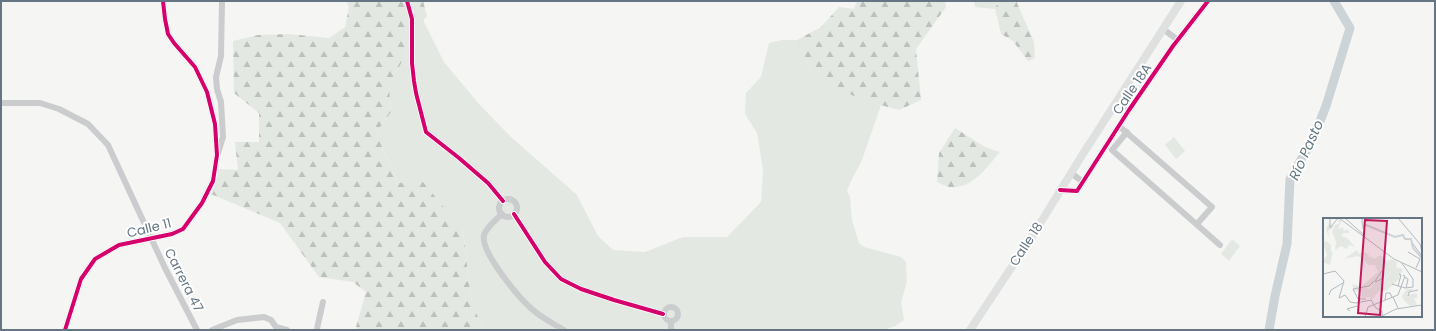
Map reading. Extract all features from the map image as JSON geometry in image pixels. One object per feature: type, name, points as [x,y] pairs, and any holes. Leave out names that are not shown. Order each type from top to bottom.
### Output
[{"type":"main road","name":"Calle 18","points":[[970,330],[1033,235],[1060,190],[1181,1]]},
{"type":"street","points":[[163,1],[164,19],[168,34],[194,67],[207,92],[215,124],[217,155]]},
{"type":"street","points":[[217,155],[223,138],[221,102],[217,89],[216,78],[221,56],[222,1]]},
{"type":"street","points":[[407,1],[412,19],[412,63],[414,81],[426,132],[488,183],[503,201]]},
{"type":"street","name":"Calle 18A","points":[[1060,190],[1077,191],[1129,110],[1178,40],[1208,1]]},
{"type":"street","points":[[1163,29],[1178,40]]},
{"type":"street","points":[[1116,102],[1129,110]]},
{"type":"street","name":"Carrera 47","points":[[1,103],[40,103],[59,109],[88,124],[108,145],[151,239],[197,330]]},
{"type":"street","points":[[1119,126],[1212,207],[1197,224]]},
{"type":"street","points":[[1127,132],[1112,150],[1220,245]]},
{"type":"street","name":"Calle 11","points":[[65,330],[81,279],[95,259],[119,245],[172,234],[183,229],[202,203],[213,181],[217,155]]},
{"type":"street","points":[[1071,173],[1083,182]]},
{"type":"street","points":[[507,199],[515,202],[517,210],[514,214],[508,217],[500,212],[500,206],[503,201],[507,199]]},
{"type":"street","points":[[502,214],[486,228],[484,237],[488,252],[494,264],[528,306],[564,330]]},
{"type":"street","points":[[514,214],[545,262],[561,278],[581,289],[606,298],[664,314]]},
{"type":"street","points":[[317,330],[323,302]]},
{"type":"street","points":[[669,306],[676,308],[678,313],[678,317],[671,321],[667,320],[664,314],[665,309],[669,306]]},
{"type":"street","points":[[212,330],[237,320],[264,317],[271,320],[276,327],[287,330]]},
{"type":"street","points":[[671,321],[671,330]]},
{"type":"green space","points":[[346,1],[423,1],[427,16],[411,35],[405,56],[389,86],[391,112],[376,133],[398,183],[422,181],[463,230],[471,299],[483,330],[358,330],[356,327],[366,292],[353,282],[319,277],[280,223],[211,194],[216,183],[219,169],[238,170],[235,142],[259,142],[259,113],[234,93],[233,41],[258,35],[289,34],[329,38],[345,27],[349,7]]},
{"type":"green space","points":[[857,1],[945,1],[946,7],[916,49],[921,100],[899,110],[869,102],[815,80],[797,40],[821,27],[839,7],[854,9]]},
{"type":"green space","points":[[974,1],[999,1],[995,9],[975,7]]},
{"type":"green space","points":[[999,1],[1017,1],[1034,42],[1035,58],[1028,61],[1013,41],[1001,34],[995,9]]},
{"type":"green space","points":[[423,20],[444,62],[479,104],[510,136],[577,195],[598,236],[613,250],[645,252],[683,237],[727,237],[761,202],[763,170],[757,133],[745,114],[746,93],[761,77],[769,43],[782,40],[797,40],[815,80],[881,105],[862,160],[847,191],[850,197],[852,220],[859,243],[864,247],[901,257],[906,262],[907,282],[901,302],[904,320],[895,326],[884,330],[483,330],[471,299],[463,230],[398,183],[376,133],[391,112],[389,86],[405,56],[411,35]]},
{"type":"green space","points":[[955,128],[985,147],[1000,152],[972,181],[965,185],[949,187],[937,182],[939,153]]},
{"type":"green space","points":[[1174,137],[1185,151],[1176,159],[1165,145]]},
{"type":"green space","points":[[1232,239],[1240,246],[1229,261],[1221,254]]},
{"type":"waterway","name":"Río Pasto","points":[[1269,330],[1287,244],[1290,179],[1313,139],[1326,106],[1350,28],[1334,1]]},
{"type":"cycle path","points":[[65,330],[81,279],[95,259],[119,245],[172,234],[183,229],[202,203],[213,181],[217,155],[215,124],[207,92],[195,67],[168,34],[163,1]]},
{"type":"cycle path","points":[[407,1],[412,19],[412,63],[414,81],[426,132],[488,183],[503,201]]},
{"type":"cycle path","points":[[1060,190],[1077,191],[1129,110],[1173,46],[1208,1]]},
{"type":"cycle path","points":[[514,214],[545,262],[561,279],[581,289],[663,314]]}]
